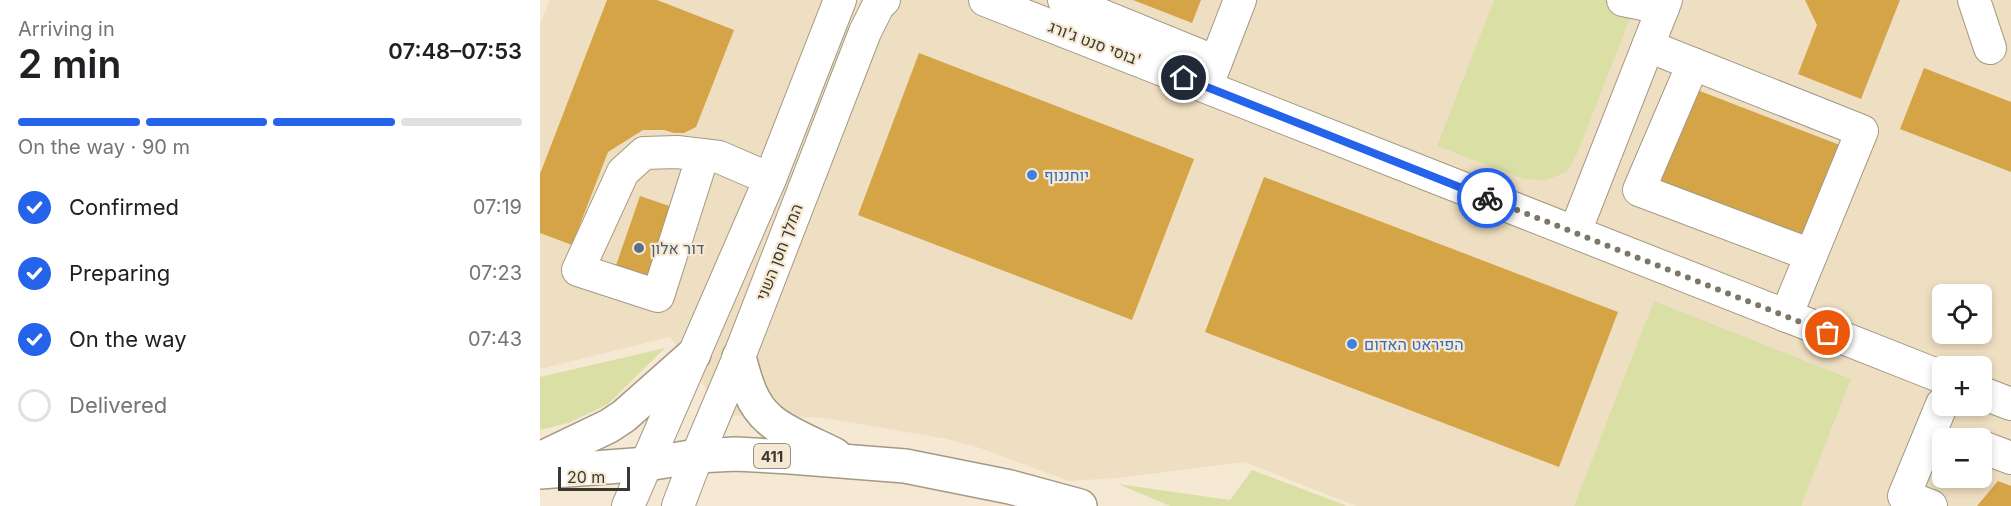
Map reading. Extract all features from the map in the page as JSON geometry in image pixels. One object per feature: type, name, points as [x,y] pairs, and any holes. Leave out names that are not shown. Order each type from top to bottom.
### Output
[{"type":"main road","points":[[540,459],[616,421],[694,354]]},
{"type":"main road","points":[[739,357],[746,384],[769,419],[847,462]]},
{"type":"main road","name":"411","points":[[540,472],[735,454],[905,466],[969,478],[1080,506]]},
{"type":"street","points":[[628,506],[770,179],[840,0]]},
{"type":"street","name":"המלך חסן השני","points":[[678,506],[739,357],[865,32],[878,6],[884,0]]},
{"type":"street","name":"בוסי סנט ג'ורג'","points":[[985,0],[1211,74],[1575,232],[1932,374]]},
{"type":"street","points":[[1077,3],[1211,74],[1240,0]]},
{"type":"street","points":[[1575,232],[1665,4],[1623,0]]},
{"type":"street","points":[[1974,0],[1990,48]]},
{"type":"street","points":[[1648,46],[1862,131],[1786,316]]},
{"type":"street","points":[[1693,64],[1639,190],[1811,255]]},
{"type":"street","points":[[703,155],[658,296],[578,270],[623,172],[644,153],[677,152],[703,155],[719,157],[770,179]]},
{"type":"street","points":[[1992,397],[2011,404]]},
{"type":"street","points":[[1931,506],[1904,496],[1944,423]]},
{"type":"street","points":[[1992,451],[2011,458]]},
{"type":"shaded area","points":[[550,0],[2011,0],[2011,506],[1356,506],[1244,462],[1118,478],[1069,481],[977,447],[946,439],[826,418],[725,415],[670,337],[540,369],[540,24]]},
{"type":"green space","points":[[1494,0],[1637,0],[1577,154],[1567,172],[1546,180],[1524,179],[1437,146]]},
{"type":"green space","points":[[1654,301],[1851,379],[1801,506],[1574,506]]},
{"type":"green space","points":[[665,348],[608,404],[568,423],[540,430],[540,377]]},
{"type":"green space","points":[[1252,470],[1347,506],[1170,506],[1118,484],[1230,500]]},
{"type":"building","points":[[607,0],[657,0],[734,30],[696,127],[684,133],[643,130],[608,152],[572,245],[540,233],[540,174]]},
{"type":"building","points":[[1133,0],[1201,0],[1192,23]]},
{"type":"building","points":[[1805,0],[1900,0],[1861,99],[1798,74],[1817,25]]},
{"type":"building","points":[[919,53],[1194,159],[1132,320],[858,215]]},
{"type":"building","points":[[1924,68],[2011,102],[2011,172],[1900,129]]},
{"type":"building","points":[[1692,88],[1845,147],[1810,239],[1656,180]]},
{"type":"building","points":[[1264,177],[1618,312],[1559,467],[1205,332]]},
{"type":"building","points":[[640,196],[678,209],[651,287],[613,274]]},
{"type":"building","points":[[1998,481],[2011,486],[2011,506],[1977,506]]},
{"type":"way so far","points":[[1487,198],[1828,333]]},
{"type":"place","name":"יוחננוף","points":[[1032,175]]},
{"type":"place","name":"דור אלון","points":[[639,248]]},
{"type":"place","name":"הפיראט האדום","points":[[1352,344]]},
{"type":"route","points":[[1184,78],[1487,198]]}]
